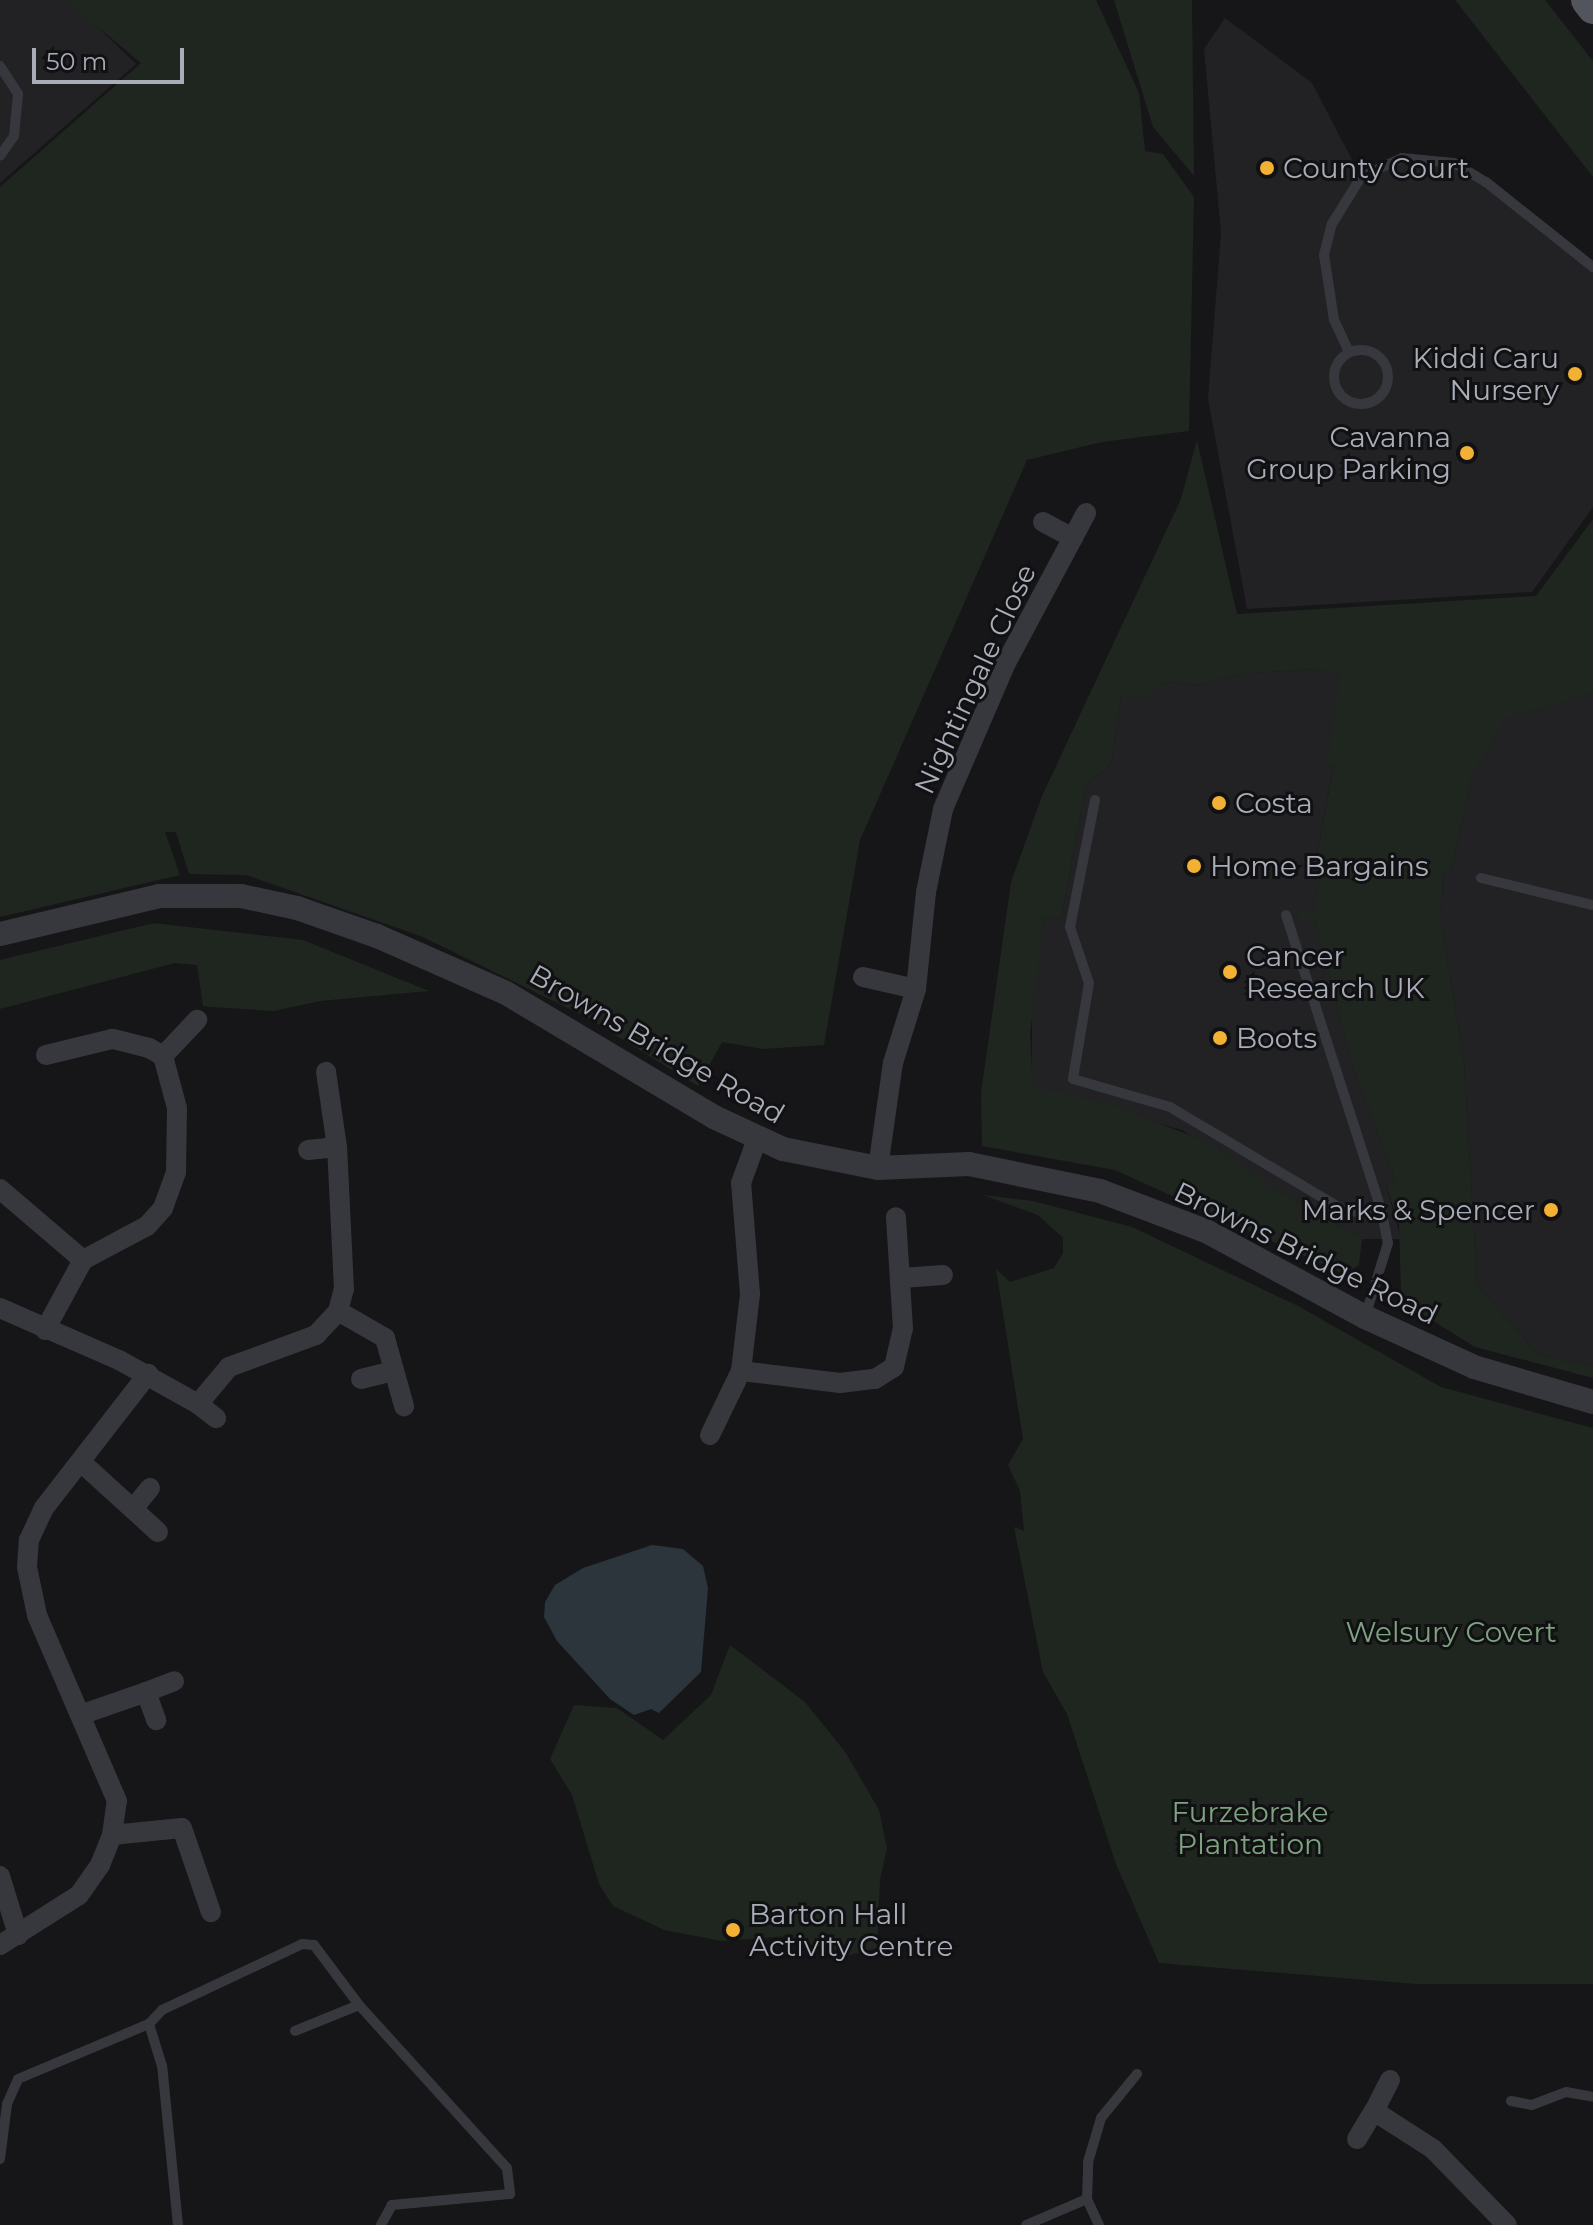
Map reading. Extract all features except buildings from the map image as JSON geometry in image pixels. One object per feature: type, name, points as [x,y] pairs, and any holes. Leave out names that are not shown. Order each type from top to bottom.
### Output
[{"type":"main road","points":[[1587,0],[1593,8]]},
{"type":"street","name":"Nightingale Close","points":[[878,1168],[893,1063],[916,989],[926,892],[943,809],[1006,663],[1086,513]]},
{"type":"street","points":[[1043,522],[1073,538]]},
{"type":"street","name":"Browns Bridge Road","points":[[0,934],[159,896],[241,896],[297,908],[377,936],[506,993],[757,1139],[824,1161],[878,1168],[969,1164],[1100,1191],[1206,1231],[1365,1317],[1474,1367],[1593,1402]]},
{"type":"street","points":[[863,977],[916,989]]},
{"type":"street","points":[[163,1056],[197,1020]]},
{"type":"street","points":[[46,1055],[112,1039],[163,1056]]},
{"type":"street","points":[[45,1330],[83,1260],[147,1226],[163,1208],[176,1172],[177,1108],[163,1056]]},
{"type":"street","points":[[198,1404],[229,1367],[316,1335],[338,1311],[344,1289],[337,1147],[326,1072]]},
{"type":"street","points":[[710,1435],[741,1371],[750,1294],[741,1183],[757,1139]]},
{"type":"street","points":[[308,1150],[337,1147]]},
{"type":"street","points":[[0,1189],[83,1260]]},
{"type":"street","points":[[741,1371],[805,1381],[875,1379],[894,1367],[902,1350],[902,1278],[896,1217]]},
{"type":"street","points":[[902,1278],[943,1275]]},
{"type":"street","points":[[0,1308],[148,1374],[216,1418]]},
{"type":"street","points":[[338,1311],[385,1338],[404,1406]]},
{"type":"street","points":[[361,1379],[394,1371]]},
{"type":"street","points":[[0,1945],[79,1895],[100,1865],[112,1835],[117,1801],[83,1714],[37,1615],[27,1567],[29,1540],[44,1508],[148,1374]]},
{"type":"street","points":[[81,1462],[158,1532]]},
{"type":"street","points":[[133,1509],[150,1488]]},
{"type":"street","points":[[83,1714],[174,1681]]},
{"type":"street","points":[[146,1692],[156,1720]]},
{"type":"street","points":[[112,1835],[182,1828],[211,1912]]},
{"type":"street","points":[[0,1876],[18,1935]]},
{"type":"street","points":[[1357,2139],[1390,2080]]},
{"type":"street","points":[[1374,2111],[1433,2149],[1507,2225]]},
{"type":"lane","points":[[0,66],[18,94],[14,136],[0,156]]},
{"type":"lane","points":[[1349,352],[1334,320],[1324,255],[1332,224],[1361,177],[1402,158],[1426,157],[1465,169],[1593,267]]},
{"type":"lane","points":[[1349,352],[1374,353],[1388,372],[1384,392],[1366,404],[1353,404],[1335,389],[1333,371],[1349,352]]},
{"type":"lane","points":[[1095,800],[1070,927],[1089,983],[1073,1079],[1170,1107],[1345,1211],[1382,1213]]},
{"type":"lane","points":[[1481,878],[1593,905]]},
{"type":"lane","points":[[1286,915],[1382,1213],[1388,1243],[1365,1317]]},
{"type":"lane","points":[[0,2159],[7,2104],[18,2079],[149,2024],[162,2010],[302,1944],[314,1945],[359,2005],[507,2168],[510,2194],[392,2205],[381,2225]]},
{"type":"lane","points":[[295,2031],[359,2005]]},
{"type":"lane","points":[[149,2024],[162,2066],[178,2225]]},
{"type":"lane","points":[[1099,2225],[1087,2199],[1088,2162],[1101,2118],[1137,2074]]},
{"type":"lane","points":[[1511,2101],[1532,2105],[1566,2092],[1593,2097]]},
{"type":"lane","points":[[1026,2225],[1087,2199]]},
{"type":"shaded area","points":[[0,0],[70,0],[136,64],[0,183]]},
{"type":"shaded area","points":[[1225,18],[1312,83],[1361,177],[1402,158],[1454,163],[1593,267],[1593,507],[1532,592],[1247,609],[1208,399],[1221,233],[1204,49]]},
{"type":"shaded area","points":[[1312,669],[1341,675],[1342,689],[1327,762],[1334,764],[1317,853],[1325,855],[1313,913],[1299,910],[1315,918],[1352,1065],[1396,1181],[1386,1185],[1401,1239],[1362,1239],[1335,1227],[1182,1130],[1032,1087],[1032,1006],[1044,917],[1061,919],[1086,785],[1111,764],[1121,697],[1142,697],[1165,682],[1200,685],[1242,674]]},
{"type":"shaded area","points":[[1593,694],[1593,1366],[1538,1355],[1477,1284],[1464,1063],[1441,921],[1443,871],[1450,873],[1473,775],[1507,716]]},
{"type":"shaded area","points":[[652,1545],[683,1549],[703,1566],[708,1588],[701,1672],[659,1713],[651,1709],[634,1715],[610,1699],[557,1641],[544,1617],[545,1602],[555,1585],[583,1568]]},
{"type":"green space","points":[[72,0],[1096,0],[1139,93],[1145,151],[1163,154],[1194,197],[1189,431],[1102,442],[1027,460],[860,840],[824,1045],[763,1049],[722,1042],[698,1086],[586,1017],[423,937],[246,875],[189,874],[176,832],[165,832],[180,875],[0,917],[0,187],[141,63],[69,3]]},
{"type":"green space","points":[[1114,0],[1192,0],[1194,176],[1153,127]]},
{"type":"green space","points":[[1455,0],[1545,0],[1593,61],[1593,177]]},
{"type":"green space","points":[[1197,440],[1237,614],[1536,596],[1593,519],[1593,694],[1507,717],[1473,775],[1450,873],[1443,872],[1441,921],[1464,1063],[1477,1284],[1538,1355],[1593,1366],[1593,1378],[1475,1347],[1414,1309],[1401,1291],[1399,1225],[1386,1185],[1396,1181],[1352,1065],[1315,919],[1300,922],[1298,910],[1313,912],[1324,856],[1317,854],[1334,765],[1327,762],[1340,675],[1312,669],[1242,674],[1200,685],[1165,682],[1142,698],[1121,697],[1111,764],[1086,785],[1061,919],[1044,917],[1030,1034],[1033,1087],[1103,1102],[1205,1141],[1312,1213],[1362,1239],[1359,1265],[1344,1274],[1115,1170],[982,1146],[981,1093],[1011,882],[1042,796],[1181,499]]},
{"type":"green space","points":[[154,923],[303,940],[429,991],[320,1001],[274,1011],[211,1007],[203,1006],[197,965],[175,963],[0,1009],[0,960]]},
{"type":"green space","points":[[983,1195],[1033,1201],[1132,1227],[1298,1306],[1441,1387],[1593,1428],[1593,1984],[1416,1984],[1159,1963],[1116,1864],[1067,1714],[1043,1672],[1014,1527],[1024,1531],[1020,1491],[1008,1465],[1023,1439],[996,1269],[1010,1282],[1054,1268],[1063,1253],[1063,1238],[1038,1215]]},
{"type":"green space","points":[[730,1645],[805,1702],[846,1753],[879,1810],[887,1848],[880,1880],[877,1948],[842,1957],[789,1936],[722,1941],[664,1930],[613,1906],[599,1884],[572,1795],[550,1759],[574,1705],[617,1708],[663,1740],[711,1695]]},
{"type":"place","name":"County Court","points":[[1267,168]]},
{"type":"place","name":"Kiddi Caru Nursery","points":[[1575,374]]},
{"type":"place","name":"Cavanna Group Parking","points":[[1467,453]]},
{"type":"place","name":"Costa","points":[[1219,803]]},
{"type":"place","name":"Home Bargains","points":[[1194,866]]},
{"type":"place","name":"Cancer Research UK","points":[[1230,972]]},
{"type":"place","name":"Boots","points":[[1220,1038]]},
{"type":"place","name":"Marks & Spencer","points":[[1551,1210]]},
{"type":"place","name":"Barton Hall Activity Centre","points":[[733,1930]]},
{"type":"park label","name":"Welsury Covert","points":[[1451,1632]]},
{"type":"park label","name":"Furzebrake Plantation","points":[[1250,1828]]}]
